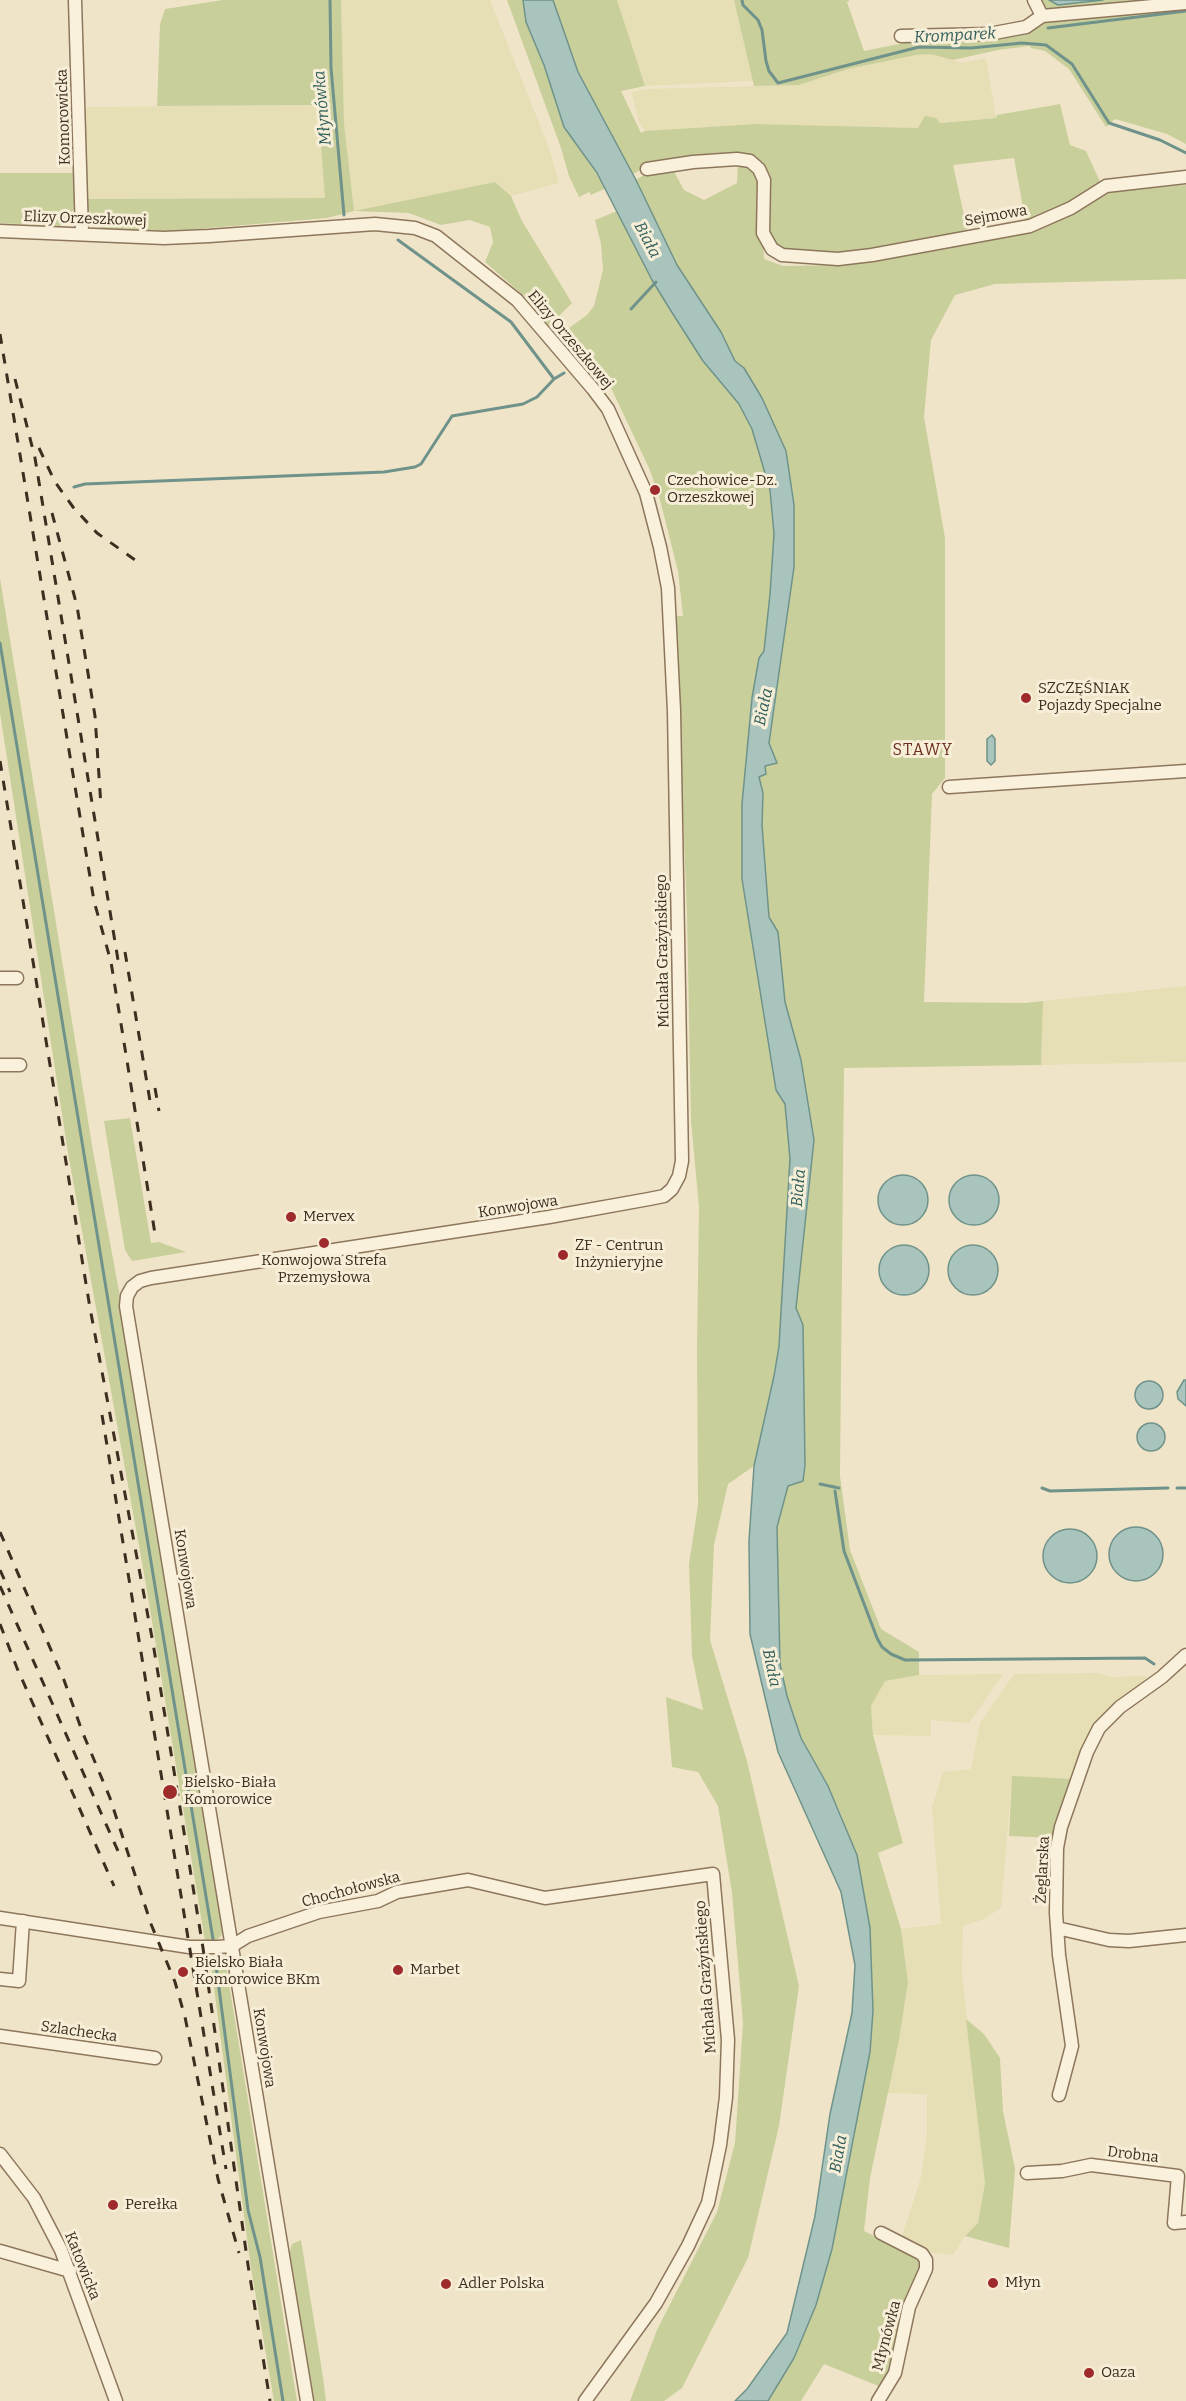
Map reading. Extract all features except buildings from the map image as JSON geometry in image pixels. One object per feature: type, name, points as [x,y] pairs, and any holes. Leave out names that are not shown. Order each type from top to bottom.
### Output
[{"type":"street","name":"Komorowicka","points":[[75,0],[82,234]]},
{"type":"street","points":[[1034,0],[1042,16]]},
{"type":"street","points":[[901,36],[989,34],[1026,27],[1042,16],[1186,3]]},
{"type":"street","name":"Sejmowa","points":[[646,169],[693,162],[737,159],[750,161],[759,169],[764,180],[763,233],[772,249],[782,255],[838,259],[872,255],[1030,226],[1071,208],[1106,186],[1186,177]]},
{"type":"street","name":"Elizy Orzeszkowej","points":[[0,231],[164,237],[375,224],[415,228],[436,236],[450,245],[517,300],[608,409],[646,492],[660,547],[669,598],[674,711]]},
{"type":"street","name":"Michała Grażyńskiego","points":[[672,1189],[679,1176],[682,1161],[674,711]]},
{"type":"street","points":[[949,787],[1186,771]]},
{"type":"street","points":[[0,978],[17,978]]},
{"type":"street","points":[[0,1065],[20,1065]]},
{"type":"street","name":"Konwojowa","points":[[306,2401],[126,1306],[127,1296],[132,1287],[140,1281],[152,1278],[508,1224],[649,1200],[663,1196],[672,1189]]},
{"type":"street","name":"Żeglarska","points":[[1059,2095],[1072,2046],[1057,1928],[1056,1867],[1059,1838],[1092,1741],[1099,1728],[1114,1713],[1186,1655]]},
{"type":"street","name":"Michała Grażyńskiego","points":[[585,2401],[656,2303],[688,2246],[708,2203],[720,2145],[726,2097],[728,2040],[713,1874]]},
{"type":"street","name":"Chochołowska","points":[[0,1918],[189,1947],[232,1946],[248,1936],[319,1912],[378,1902],[397,1892],[468,1880],[545,1898],[713,1874]]},
{"type":"street","points":[[0,1978],[19,1981],[23,1921]]},
{"type":"street","points":[[1057,1928],[1109,1940],[1128,1941],[1186,1935]]},
{"type":"street","name":"Szlachecka","points":[[0,2036],[154,2058]]},
{"type":"street","name":"Katowicka","points":[[0,2154],[34,2198],[70,2271],[116,2401]]},
{"type":"street","name":"Drobna","points":[[1027,2173],[1062,2171],[1091,2165],[1178,2176],[1174,2223],[1186,2222]]},
{"type":"street","name":"Młynówka","points":[[878,2401],[895,2373],[909,2307],[926,2269],[926,2260],[922,2254],[881,2233]]},
{"type":"street","points":[[0,2252],[70,2271]]},
{"type":"shaded area","points":[[341,0],[490,0],[549,148],[559,183],[511,196],[495,182],[354,211],[344,123]]},
{"type":"shaded area","points":[[617,0],[734,0],[753,81],[645,86]]},
{"type":"shaded area","points":[[930,54],[962,63],[986,58],[996,118],[940,123],[918,128],[755,124],[645,131],[639,122],[631,92],[645,89],[799,85],[848,69]]},
{"type":"shaded area","points":[[318,105],[326,198],[87,199],[85,107]]},
{"type":"shaded area","points":[[1186,986],[1186,1062],[1041,1065],[1043,1001]]},
{"type":"shaded area","points":[[1099,1673],[1112,1677],[1146,1676],[1147,1681],[1097,1721],[1080,1750],[1072,1779],[1012,1777],[1001,1908],[984,1919],[963,1926],[962,1973],[985,2183],[978,2223],[965,2236],[953,2255],[927,2252],[901,2239],[921,2177],[927,2133],[927,2094],[887,2093],[899,2040],[908,1982],[901,1929],[941,1924],[932,1807],[943,1772],[971,1769],[980,1723],[1014,1674]]},
{"type":"shaded area","points":[[1003,1674],[969,1723],[931,1720],[931,1736],[873,1735],[871,1706],[885,1681],[919,1675]]},
{"type":"green space","points":[[223,0],[341,0],[344,123],[354,211],[327,218],[161,232],[101,228],[87,216],[87,199],[325,198],[318,105],[157,106],[160,24],[165,9]]},
{"type":"green space","points":[[507,0],[523,0],[526,22],[544,65],[564,127],[606,188],[591,195],[589,192],[579,197],[569,176]]},
{"type":"green space","points":[[553,0],[617,0],[645,86],[621,91],[641,133],[755,124],[918,128],[925,116],[936,118],[940,123],[964,121],[996,118],[997,115],[1060,104],[1070,145],[1086,151],[1102,186],[1026,224],[1014,158],[953,165],[968,233],[846,256],[787,254],[769,241],[759,162],[646,167],[633,174],[578,72]]},
{"type":"green space","points":[[734,0],[850,0],[847,2],[864,51],[933,37],[1023,32],[1047,22],[1186,8],[1186,144],[1167,134],[1115,119],[1106,127],[1069,69],[1045,51],[1030,46],[953,60],[930,54],[916,55],[848,69],[799,85],[754,86]]},
{"type":"green space","points":[[1038,0],[1049,0],[1058,5],[1103,0],[1186,0],[1049,10]]},
{"type":"green space","points":[[738,163],[749,163],[761,181],[764,259],[783,266],[841,265],[1046,227],[1112,191],[1186,185],[1186,279],[995,284],[955,295],[931,340],[924,417],[945,538],[945,778],[932,794],[924,1002],[1025,1003],[1043,1001],[1041,1065],[844,1068],[840,1476],[850,1550],[881,1629],[919,1652],[919,1675],[885,1681],[871,1706],[873,1735],[903,1843],[878,1853],[901,1929],[908,1982],[899,2040],[870,2178],[864,2231],[918,2257],[921,2266],[891,2371],[881,2387],[824,2364],[801,2401],[768,2401],[794,2358],[816,2305],[832,2249],[870,2052],[843,1819],[828,1786],[801,1738],[787,1696],[780,1664],[777,1527],[788,1485],[805,1465],[803,1325],[796,1308],[814,1140],[801,1060],[785,1002],[778,932],[769,917],[762,825],[763,793],[758,777],[765,766],[777,763],[769,743],[794,567],[744,368],[735,361],[721,332],[677,265],[636,180],[649,172],[672,168],[684,190],[704,200],[737,183]]},
{"type":"green space","points":[[0,173],[75,173],[74,209],[60,226],[0,223]]},
{"type":"green space","points":[[495,182],[511,196],[522,221],[572,303],[548,327],[524,296],[485,262],[493,242],[490,227],[470,220],[441,225],[409,213],[354,211]]},
{"type":"green space","points":[[617,211],[652,280],[671,311],[703,361],[739,404],[752,429],[770,490],[774,534],[770,594],[764,651],[759,658],[752,698],[742,804],[742,879],[776,1090],[785,1104],[790,1159],[779,1346],[754,1466],[728,1484],[714,1545],[710,1640],[747,1761],[799,1986],[779,2126],[748,2258],[682,2388],[664,2401],[630,2401],[657,2330],[717,2212],[735,2143],[743,2023],[732,1893],[718,1806],[698,1772],[672,1767],[666,1697],[703,1710],[692,1656],[689,1564],[698,1505],[699,1207],[691,1121],[687,914],[675,616],[683,616],[678,571],[659,496],[649,468],[612,390],[562,333],[587,315],[594,306],[603,270],[601,244],[595,220]]},
{"type":"green space","points":[[0,578],[93,1151],[122,1307],[224,1927],[221,1936],[216,1940],[205,1941],[146,1585],[68,1153],[0,713]]},
{"type":"green space","points":[[130,1118],[151,1243],[159,1242],[186,1252],[132,1261],[125,1250],[104,1121]]},
{"type":"green space","points":[[1012,1776],[1072,1779],[1053,1838],[1009,1836]]},
{"type":"green space","points":[[210,1958],[225,1959],[297,2401],[274,2401],[251,2268]]},
{"type":"green space","points":[[966,2019],[984,2034],[1000,2058],[1003,2111],[1015,2169],[1009,2248],[965,2236],[978,2223],[985,2183]]},
{"type":"green space","points":[[301,2240],[326,2401],[312,2401],[288,2258],[292,2244]]},
{"type":"water","name":"Biała","points":[[523,0],[553,0],[578,72],[636,180],[677,265],[721,332],[735,361],[744,368],[762,398],[786,451],[794,505],[794,567],[769,743],[777,763],[765,766],[766,774],[759,777],[763,793],[762,825],[769,917],[778,932],[785,1002],[801,1060],[814,1140],[796,1308],[803,1325],[805,1465],[803,1481],[788,1486],[777,1527],[780,1664],[787,1696],[801,1738],[828,1786],[857,1855],[870,1928],[873,2011],[870,2052],[832,2249],[816,2305],[794,2358],[768,2401],[735,2401],[747,2389],[787,2333],[815,2216],[830,2114],[852,2013],[855,1965],[841,1892],[778,1752],[750,1634],[749,1541],[754,1466],[779,1346],[790,1159],[785,1104],[776,1090],[742,879],[742,804],[752,698],[759,658],[764,651],[770,594],[774,534],[770,490],[752,429],[739,404],[703,361],[671,311],[652,280],[597,173],[564,127],[544,65],[526,22]]},
{"type":"water","points":[[1049,0],[1103,0],[1058,5]]},
{"type":"water","points":[[992,735],[995,739],[995,761],[991,765],[987,761],[987,739]]},
{"type":"water","points":[[898,1175],[908,1175],[921,1182],[928,1195],[928,1205],[921,1218],[908,1225],[898,1225],[889,1221],[882,1214],[878,1205],[878,1195],[882,1186],[889,1179]]},
{"type":"water","points":[[969,1175],[979,1175],[992,1182],[999,1195],[999,1205],[992,1218],[979,1225],[969,1225],[960,1221],[953,1214],[949,1205],[949,1195],[953,1186],[960,1179]]},
{"type":"water","points":[[899,1245],[909,1245],[922,1252],[929,1265],[929,1275],[922,1288],[909,1295],[899,1295],[890,1291],[883,1284],[879,1275],[879,1265],[883,1256],[890,1249]]},
{"type":"water","points":[[968,1245],[978,1245],[991,1252],[998,1265],[998,1275],[991,1288],[978,1295],[968,1295],[959,1291],[952,1284],[948,1275],[948,1265],[952,1256],[959,1249]]},
{"type":"water","points":[[1186,1380],[1186,1406],[1178,1399],[1177,1392]]},
{"type":"water","points":[[1149,1381],[1159,1385],[1163,1395],[1159,1405],[1149,1409],[1139,1405],[1135,1395],[1139,1385]]},
{"type":"water","points":[[1151,1423],[1161,1427],[1165,1437],[1161,1447],[1151,1451],[1141,1447],[1137,1437],[1141,1427]]},
{"type":"water","points":[[1131,1527],[1141,1527],[1151,1531],[1159,1539],[1163,1554],[1159,1569],[1151,1577],[1141,1581],[1131,1581],[1121,1577],[1113,1569],[1109,1559],[1109,1549],[1113,1539],[1121,1531]]},
{"type":"water","points":[[1065,1529],[1075,1529],[1085,1533],[1093,1541],[1097,1556],[1093,1571],[1085,1579],[1075,1583],[1065,1583],[1055,1579],[1047,1571],[1043,1561],[1043,1551],[1047,1541],[1055,1533]]},
{"type":"waterway","name":"Młynówka","points":[[330,0],[331,68],[344,215]]},
{"type":"waterway","name":"Kromparek","points":[[742,0],[743,5],[758,20],[762,30],[769,71],[778,83],[919,47],[971,48],[1022,43],[1046,45],[1072,64],[1109,123],[1160,140],[1186,153]]},
{"type":"waterway","points":[[1048,28],[1186,11]]},
{"type":"waterway","name":"Młynówka","points":[[398,240],[511,322],[554,379]]},
{"type":"waterway","points":[[631,309],[656,282]]},
{"type":"waterway","points":[[74,487],[85,484],[384,472],[415,467],[421,464],[452,416],[523,404],[537,397],[554,379],[564,373]]},
{"type":"waterway","points":[[0,643],[213,1939]]},
{"type":"waterway","points":[[820,1484],[839,1488]]},
{"type":"waterway","points":[[1042,1488],[1050,1491],[1168,1488]]},
{"type":"waterway","points":[[1177,1488],[1186,1488]]},
{"type":"waterway","points":[[835,1491],[844,1551],[877,1638],[882,1647],[891,1654],[905,1660],[1145,1658],[1154,1664]]},
{"type":"waterway","points":[[215,1958],[248,2210],[260,2257],[283,2401]]},
{"type":"railway","points":[[0,334],[94,901],[111,962],[156,1240]]},
{"type":"railway","points":[[15,379],[35,458],[119,966]]},
{"type":"railway","points":[[39,448],[55,482],[73,507],[97,533],[138,562]]},
{"type":"railway","points":[[52,513],[77,606],[95,716],[101,806]]},
{"type":"railway","points":[[0,761],[90,1308],[153,1643],[203,1948],[248,2265],[270,2401]]},
{"type":"railway","points":[[125,952],[150,1101]]},
{"type":"railway","points":[[155,1088],[159,1111]]},
{"type":"railway","points":[[102,1415],[226,2169]]},
{"type":"railway","points":[[0,1532],[64,1680],[110,1798],[151,1924],[175,1982],[185,2017],[218,2179],[239,2253]]},
{"type":"railway","points":[[0,1570],[10,1592]]},
{"type":"railway","points":[[0,1586],[122,1860]]},
{"type":"railway","points":[[0,1624],[17,1668],[114,1886]]},
{"type":"place","name":"Czechowice-Dz. Orzeszkowej","points":[[655,490]]},
{"type":"place","name":"SZCZĘŚNIAK Pojazdy Specjalne","points":[[1026,698]]},
{"type":"place","name":"Mervex","points":[[291,1217]]},
{"type":"place","name":"Konwojowa Strefa Przemysłowa","points":[[324,1243]]},
{"type":"place","name":"ZF - Centrun Inżynieryjne","points":[[563,1255]]},
{"type":"place","name":"Bielsko-Biała Komorowice","points":[[170,1792]]},
{"type":"place","name":"Marbet","points":[[398,1970]]},
{"type":"place","name":"Bielsko Biała Komorowice BKm","points":[[183,1972]]},
{"type":"place","name":"Perełka","points":[[113,2205]]},
{"type":"place","name":"Młyn","points":[[993,2283]]},
{"type":"place","name":"Adler Polska","points":[[446,2284]]},
{"type":"place","name":"Oaza","points":[[1089,2373]]},
{"type":"district","name":"STAWY","points":[[923,751]]}]
